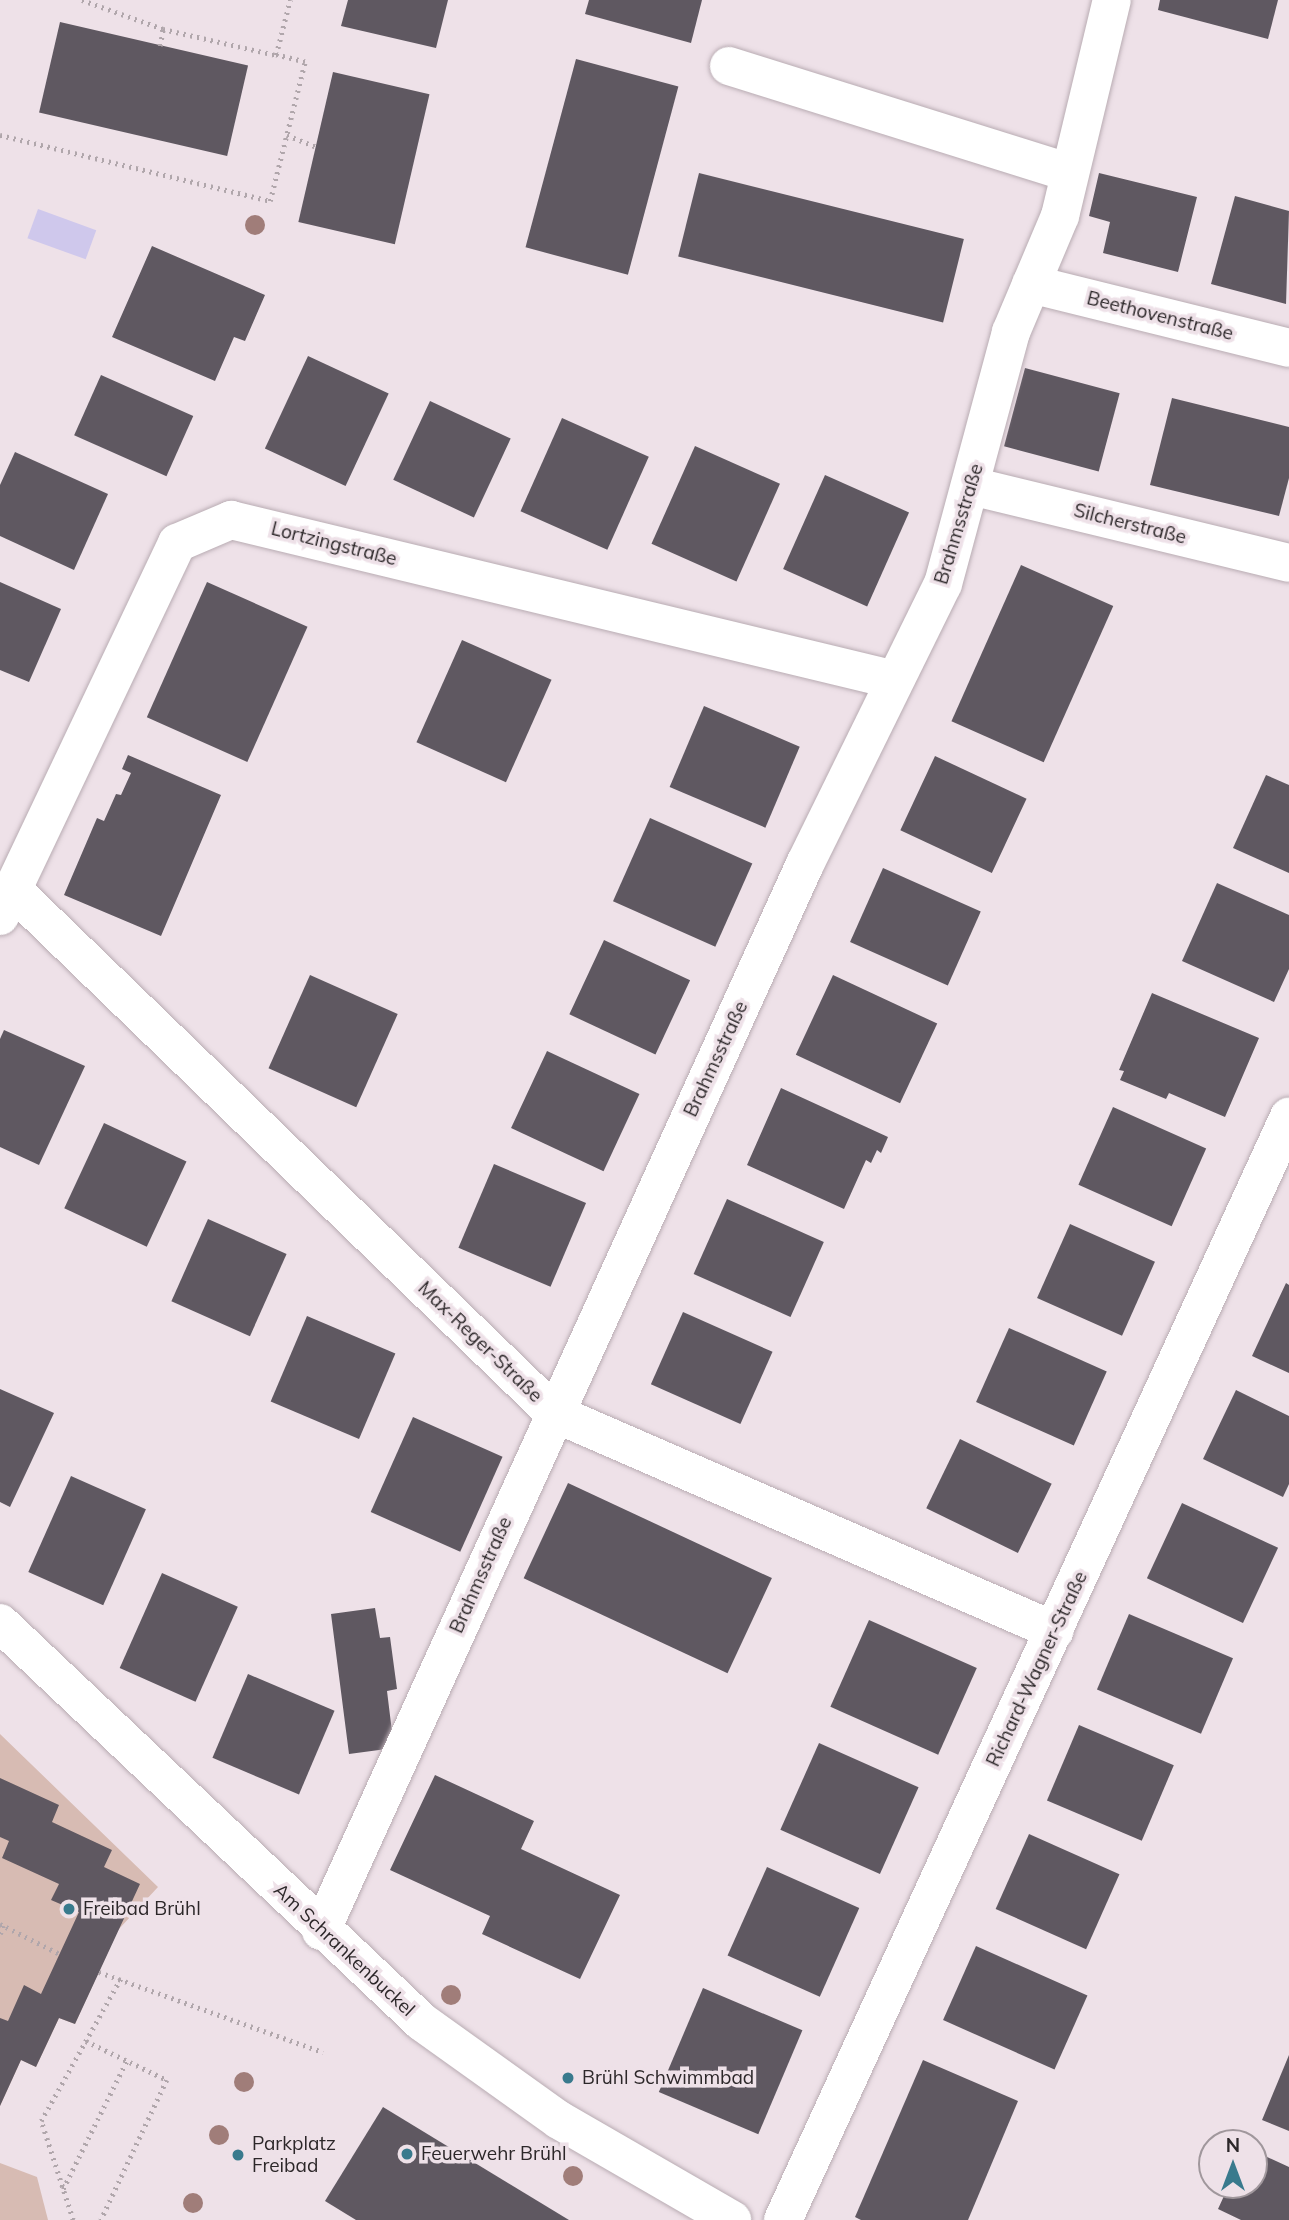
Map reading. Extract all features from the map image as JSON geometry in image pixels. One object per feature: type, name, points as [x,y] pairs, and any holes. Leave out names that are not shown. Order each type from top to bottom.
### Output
[{"type":"street","name":"Brahmsstraße","points":[[321,1931],[805,864],[943,584],[1011,332],[1060,216],[1112,0]]},
{"type":"street","points":[[729,66],[1069,173]]},
{"type":"street","name":"Beethovenstraße","points":[[1031,284],[1289,348]]},
{"type":"street","name":"Silcherstraße","points":[[971,486],[1289,563]]},
{"type":"street","name":"Lortzingstraße","points":[[6,903],[177,543],[231,520],[895,680]]},
{"type":"street","name":"Max-Reger-Straße","points":[[6,903],[554,1413],[1055,1631]]},
{"type":"street","name":"Richard-Wagner-Straße","points":[[783,2220],[1289,1117]]},
{"type":"street","name":"Am Schrankenbuckel","points":[[0,1623],[321,1931],[422,2022],[559,2120],[732,2220]]},
{"type":"path","points":[[0,135],[270,201],[305,62],[163,29],[82,0]]},
{"type":"path","points":[[276,55],[290,0]]},
{"type":"path","points":[[160,46],[163,29]]},
{"type":"path","points":[[287,135],[316,147]]},
{"type":"path","points":[[0,1934],[1,1925],[60,1954]]},
{"type":"path","points":[[99,1972],[323,2052]]},
{"type":"path","points":[[73,2220],[41,2121],[121,1978]]},
{"type":"path","points":[[86,2040],[167,2080],[101,2220]]},
{"type":"path","points":[[63,2190],[127,2060]]},
{"type":"shaded area","points":[[38,209],[96,230],[86,259],[27,238]]},
{"type":"shaded area","name":"Freibad Brühl","points":[[0,1734],[158,1887],[118,1930],[75,2024],[59,2018],[36,2067],[21,2060],[0,2106]]},
{"type":"shaded area","points":[[0,2163],[37,2177],[48,2220],[0,2220]]},
{"type":"building","points":[[348,0],[448,0],[436,48],[341,26]]},
{"type":"building","points":[[589,0],[702,0],[691,43],[585,14]]},
{"type":"building","points":[[1160,0],[1278,0],[1268,39],[1158,10]]},
{"type":"building","points":[[60,22],[248,65],[227,156],[39,113]]},
{"type":"building","points":[[576,59],[678,86],[628,275],[526,247]]},
{"type":"building","points":[[333,72],[429,94],[395,244],[298,222]]},
{"type":"building","points":[[699,173],[964,239],[943,322],[678,256]]},
{"type":"building","points":[[1099,173],[1197,197],[1178,272],[1103,253],[1110,222],[1089,216]]},
{"type":"building","points":[[1235,196],[1289,211],[1286,304],[1211,284]]},
{"type":"building","points":[[152,246],[265,295],[245,341],[234,337],[215,381],[112,337]]},
{"type":"building","points":[[308,356],[389,394],[346,486],[265,448]]},
{"type":"building","points":[[1025,368],[1120,393],[1099,472],[1004,446]]},
{"type":"building","points":[[101,375],[193,416],[166,476],[74,435]]},
{"type":"building","points":[[1172,398],[1289,427],[1289,478],[1279,516],[1150,485]]},
{"type":"building","points":[[430,401],[511,439],[474,517],[393,480]]},
{"type":"building","points":[[562,418],[649,457],[607,550],[521,511]]},
{"type":"building","points":[[695,446],[780,484],[736,582],[651,544]]},
{"type":"building","points":[[15,452],[108,494],[74,570],[0,536],[0,485]]},
{"type":"building","points":[[825,475],[909,512],[867,607],[783,569]]},
{"type":"building","points":[[1021,565],[1113,606],[1044,762],[951,721]]},
{"type":"building","points":[[0,582],[61,609],[29,682],[0,670]]},
{"type":"building","points":[[207,582],[307,627],[247,762],[147,717]]},
{"type":"building","points":[[462,640],[552,680],[506,782],[416,742]]},
{"type":"building","points":[[704,706],[800,747],[765,828],[670,787]]},
{"type":"building","points":[[128,755],[221,795],[161,936],[64,895],[97,818],[104,821],[116,794],[121,795],[131,773],[122,769]]},
{"type":"building","points":[[935,756],[1027,799],[992,873],[900,830]]},
{"type":"building","points":[[1266,775],[1289,785],[1289,873],[1233,848]]},
{"type":"building","points":[[650,818],[752,864],[715,947],[613,901]]},
{"type":"building","points":[[883,868],[981,912],[948,986],[850,942]]},
{"type":"building","points":[[1217,883],[1289,915],[1289,969],[1274,1002],[1182,961]]},
{"type":"building","points":[[604,940],[690,980],[655,1054],[569,1014]]},
{"type":"building","points":[[310,975],[398,1014],[356,1107],[269,1068]]},
{"type":"building","points":[[833,975],[937,1024],[900,1103],[796,1055]]},
{"type":"building","points":[[1152,993],[1259,1038],[1225,1117],[1169,1093],[1166,1099],[1120,1080],[1124,1071],[1119,1070]]},
{"type":"building","points":[[4,1030],[85,1066],[39,1165],[0,1147],[0,1039]]},
{"type":"building","points":[[547,1051],[639,1094],[604,1171],[511,1128]]},
{"type":"building","points":[[781,1088],[888,1137],[881,1153],[877,1150],[871,1163],[866,1160],[844,1209],[747,1165]]},
{"type":"building","points":[[1113,1107],[1206,1148],[1172,1226],[1078,1185]]},
{"type":"building","points":[[104,1123],[186,1161],[147,1247],[64,1208]]},
{"type":"building","points":[[494,1164],[586,1203],[550,1287],[458,1248]]},
{"type":"building","points":[[727,1199],[824,1242],[790,1317],[694,1274]]},
{"type":"building","points":[[208,1219],[287,1254],[250,1336],[171,1301]]},
{"type":"building","points":[[1070,1224],[1155,1262],[1122,1336],[1037,1298]]},
{"type":"building","points":[[1286,1283],[1289,1285],[1289,1373],[1252,1356]]},
{"type":"building","points":[[683,1312],[773,1352],[740,1424],[651,1384]]},
{"type":"building","points":[[307,1316],[395,1354],[359,1439],[271,1402]]},
{"type":"building","points":[[1009,1328],[1107,1372],[1074,1446],[976,1402]]},
{"type":"building","points":[[0,1389],[54,1413],[10,1507],[0,1502]]},
{"type":"building","points":[[1236,1390],[1289,1416],[1289,1484],[1283,1497],[1203,1459]]},
{"type":"building","points":[[413,1417],[503,1457],[460,1552],[371,1512]]},
{"type":"building","points":[[960,1439],[1052,1484],[1018,1553],[926,1508]]},
{"type":"building","points":[[71,1476],[146,1509],[103,1605],[28,1572]]},
{"type":"building","points":[[568,1483],[772,1578],[728,1673],[524,1578]]},
{"type":"building","points":[[1182,1503],[1278,1548],[1243,1623],[1147,1578]]},
{"type":"building","points":[[162,1573],[238,1607],[196,1702],[120,1668]]},
{"type":"building","points":[[375,1608],[380,1638],[390,1637],[397,1689],[387,1691],[394,1748],[349,1754],[331,1614]]},
{"type":"building","points":[[1129,1614],[1233,1658],[1201,1734],[1097,1689]]},
{"type":"building","points":[[869,1620],[977,1668],[938,1755],[830,1707]]},
{"type":"building","points":[[248,1674],[335,1711],[299,1794],[212,1758]]},
{"type":"building","points":[[1079,1725],[1174,1765],[1142,1841],[1047,1800]]},
{"type":"building","points":[[819,1743],[919,1787],[880,1874],[780,1830]]},
{"type":"building","points":[[435,1775],[534,1821],[521,1849],[620,1895],[580,1979],[482,1934],[490,1916],[390,1870]]},
{"type":"building","points":[[0,1778],[59,1805],[52,1822],[112,1850],[104,1867],[140,1884],[75,2024],[59,2018],[36,2067],[21,2060],[0,2106],[0,2018],[8,2021],[24,1985],[41,1994],[79,1912],[51,1900],[59,1884],[2,1858],[9,1841],[0,1837]]},
{"type":"building","points":[[1029,1834],[1119,1874],[1086,1949],[996,1909]]},
{"type":"building","points":[[767,1867],[859,1908],[820,1997],[728,1956]]},
{"type":"building","points":[[976,1946],[1087,1996],[1055,2070],[943,2020]]},
{"type":"building","points":[[703,1988],[802,2030],[758,2134],[659,2092]]},
{"type":"building","points":[[1289,2055],[1289,2131],[1262,2120]]},
{"type":"building","points":[[923,2060],[1018,2101],[968,2220],[861,2220],[855,2217]]},
{"type":"building","name":"Feuerwehr Brühl","points":[[383,2107],[569,2220],[356,2220],[325,2201]]},
{"type":"building","points":[[1268,2157],[1289,2167],[1289,2220],[1241,2220],[1218,2209],[1223,2199],[1268,2199]]},
{"type":"place","name":"Freibad Brühl","points":[[69,1909]]},
{"type":"place","name":"Brühl Schwimmbad","points":[[568,2078]]},
{"type":"place","name":"Feuerwehr Brühl","points":[[407,2154]]},
{"type":"place","name":"Parkplatz Freibad","points":[[238,2155]]}]
